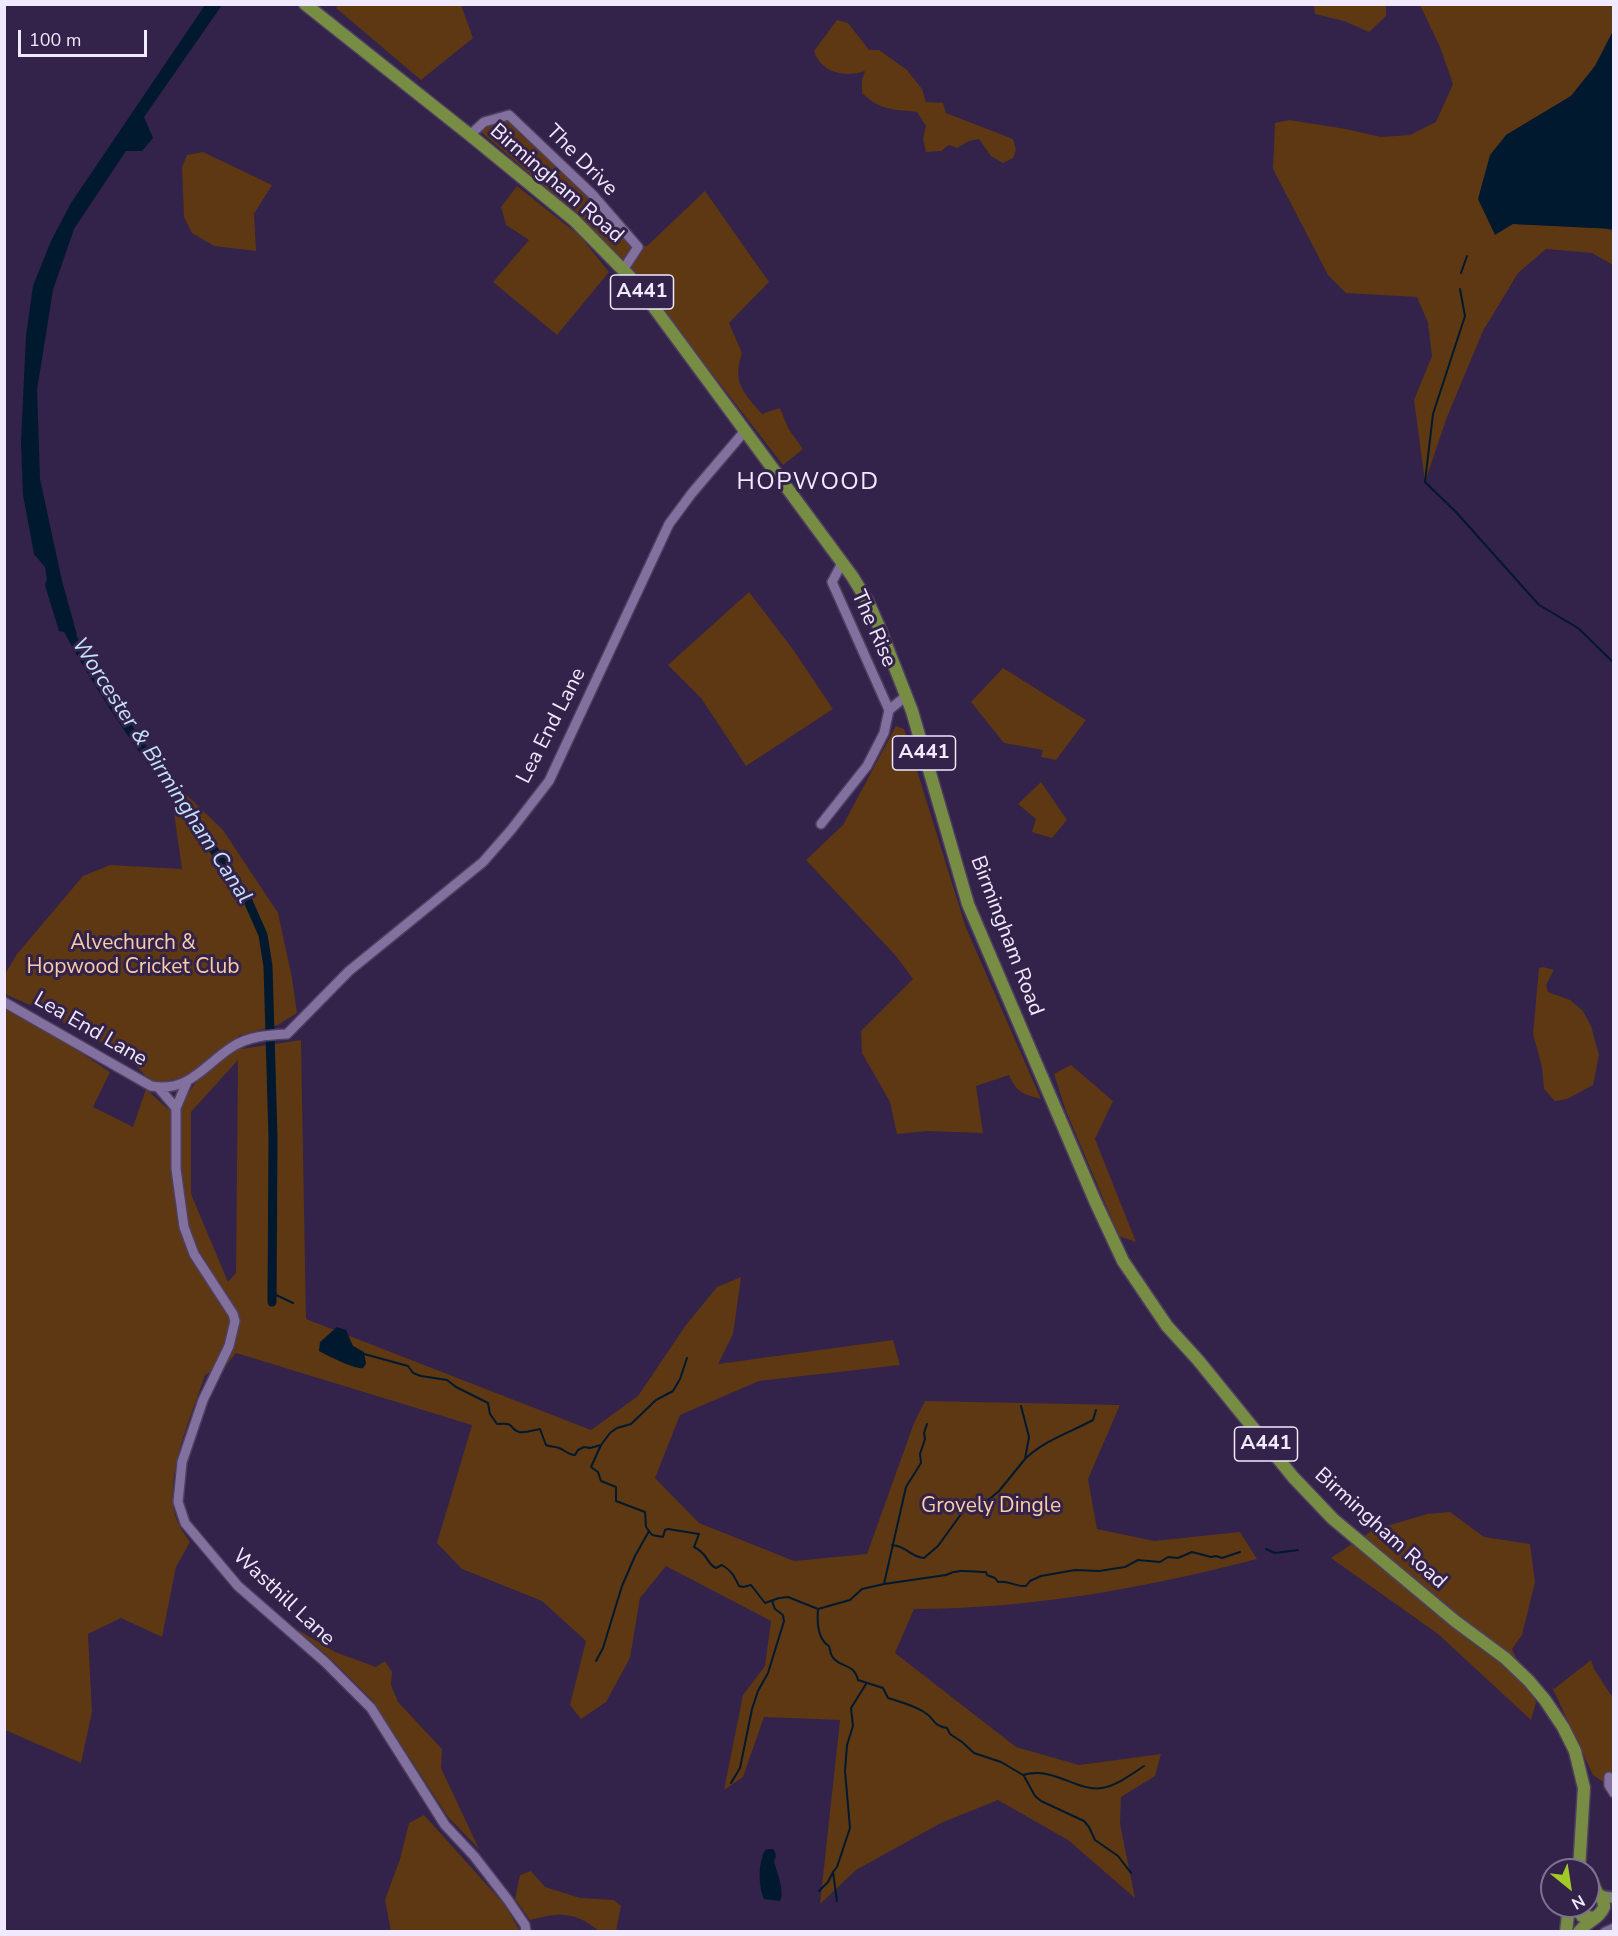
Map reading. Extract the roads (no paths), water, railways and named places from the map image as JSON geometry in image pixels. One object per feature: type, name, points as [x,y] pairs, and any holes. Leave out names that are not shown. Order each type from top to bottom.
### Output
[{"type":"highway","name":"Birmingham Road","points":[[305,4],[574,220],[636,283],[842,563],[868,602],[906,696],[968,903],[1095,1201],[1123,1261],[1167,1326],[1198,1360],[1293,1477],[1325,1511],[1455,1621],[1505,1658],[1545,1700],[1563,1727],[1575,1751],[1584,1788],[1579,1858]]},
{"type":"highway","name":"Birmingham Road","points":[[1580,1853],[1582,1858]]},
{"type":"highway","name":"A441","points":[[1600,1894],[1604,1907],[1600,1913]]},
{"type":"highway","points":[[1579,1932],[1596,1918]]},
{"type":"main road","points":[[1600,1915],[1614,1908]]},
{"type":"street","name":"The Drive","points":[[470,135],[484,122],[509,115],[592,194],[638,247],[623,270]]},
{"type":"street","name":"Lea End Lane","points":[[4,1002],[128,1074],[151,1086],[164,1089],[187,1082],[233,1046],[259,1035],[287,1034],[349,971],[483,862],[549,781],[669,524],[744,432]]},
{"type":"street","name":"The Rise","points":[[842,563],[832,582],[889,710]]},
{"type":"street","points":[[821,824],[867,766],[884,733],[889,710],[906,696]]},
{"type":"street","name":"Wasthill Lane","points":[[187,1082],[176,1108],[176,1169],[184,1227],[194,1254],[233,1314],[235,1321],[229,1346],[203,1400],[182,1462],[178,1502],[185,1523],[238,1586],[325,1662],[371,1708],[444,1825],[474,1856],[504,1895],[525,1925],[526,1932]]},
{"type":"street","name":"Lea End Lane","points":[[158,1088],[176,1108]]},
{"type":"street","points":[[1609,1778],[1609,1785],[1614,1793]]},
{"type":"street","points":[[1605,1932],[1614,1928]]},
{"type":"water","points":[[205,5],[222,5],[144,117],[153,138],[142,151],[126,151],[74,229],[53,290],[37,390],[40,479],[62,581],[77,635],[59,631],[45,585],[47,579],[45,567],[34,554],[23,495],[21,442],[26,336],[33,286],[51,241],[71,203]]},
{"type":"water","points":[[1613,31],[1613,229],[1513,224],[1495,235],[1478,199],[1490,155],[1506,135],[1571,96],[1595,66]]},
{"type":"water","points":[[337,1327],[346,1330],[353,1346],[364,1352],[366,1364],[363,1368],[348,1365],[319,1351],[320,1342]]},
{"type":"water","points":[[773,1849],[776,1854],[774,1862],[782,1893],[780,1901],[764,1899],[761,1887],[761,1862],[765,1850]]},
{"type":"waterway","points":[[1461,273],[1467,256]]},
{"type":"waterway","points":[[1460,289],[1465,316],[1433,414],[1425,482],[1456,512],[1539,605],[1578,628],[1614,663]]},
{"type":"waterway","name":"Worcester & Birmingham Canal","points":[[64,622],[84,659],[129,729],[248,901],[263,935],[268,966],[273,1137],[272,1302]]},
{"type":"waterway","points":[[272,1293],[293,1303]]},
{"type":"waterway","points":[[364,1354],[408,1366],[413,1373],[421,1376],[447,1380],[488,1403],[490,1414],[497,1424],[510,1425],[519,1432],[540,1429],[548,1446],[575,1455],[584,1447],[601,1445],[591,1467],[598,1472],[601,1481],[616,1487],[616,1501],[645,1512],[646,1527],[652,1535],[663,1537],[665,1530],[668,1529],[699,1534],[694,1547],[710,1564],[716,1568],[722,1565],[728,1569],[739,1586],[751,1585],[765,1603],[788,1597],[818,1609],[820,1634],[835,1660],[853,1670],[858,1680],[883,1688],[888,1698],[924,1712],[938,1725],[947,1728],[950,1734],[974,1753],[1001,1762],[1023,1775],[1045,1774],[1092,1788],[1113,1785],[1144,1766]]},
{"type":"waterway","points":[[601,1445],[610,1433],[617,1428],[631,1424],[656,1400],[673,1391],[687,1358]]},
{"type":"waterway","points":[[892,1545],[924,1558],[938,1546],[964,1510],[987,1501],[999,1491],[1025,1459],[1029,1437],[1021,1406]]},
{"type":"waterway","points":[[1025,1459],[1049,1442],[1093,1420],[1096,1410]]},
{"type":"waterway","points":[[884,1584],[906,1487],[921,1463],[920,1454],[927,1424]]},
{"type":"waterway","points":[[596,1661],[603,1648],[622,1586],[649,1531]]},
{"type":"waterway","points":[[1266,1549],[1275,1553],[1298,1550]]},
{"type":"waterway","points":[[818,1609],[850,1600],[862,1589],[956,1572],[986,1572],[998,1582],[1026,1586],[1030,1581],[1041,1576],[1075,1570],[1099,1571],[1125,1567],[1138,1560],[1160,1562],[1168,1557],[1178,1558],[1192,1552],[1222,1558],[1240,1552]]},
{"type":"waterway","points":[[731,1783],[740,1768],[752,1709],[758,1691],[768,1673],[784,1621],[783,1615],[775,1609],[772,1601]]},
{"type":"waterway","points":[[837,1901],[833,1872],[837,1867],[850,1828],[845,1771],[847,1745],[853,1726],[851,1708],[866,1684]]},
{"type":"waterway","points":[[1024,1776],[1035,1796],[1084,1821],[1095,1840],[1118,1856],[1131,1873]]},
{"type":"waterway","points":[[819,1891],[828,1882],[833,1872]]},
{"type":"district","name":"HOPWOOD","points":[[808,483]]},
{"type":"park label","name":"Alvechurch & Hopwood Cricket Club","points":[[133,956]]},
{"type":"park label","name":"Grovely Dingle","points":[[991,1507]]}]
